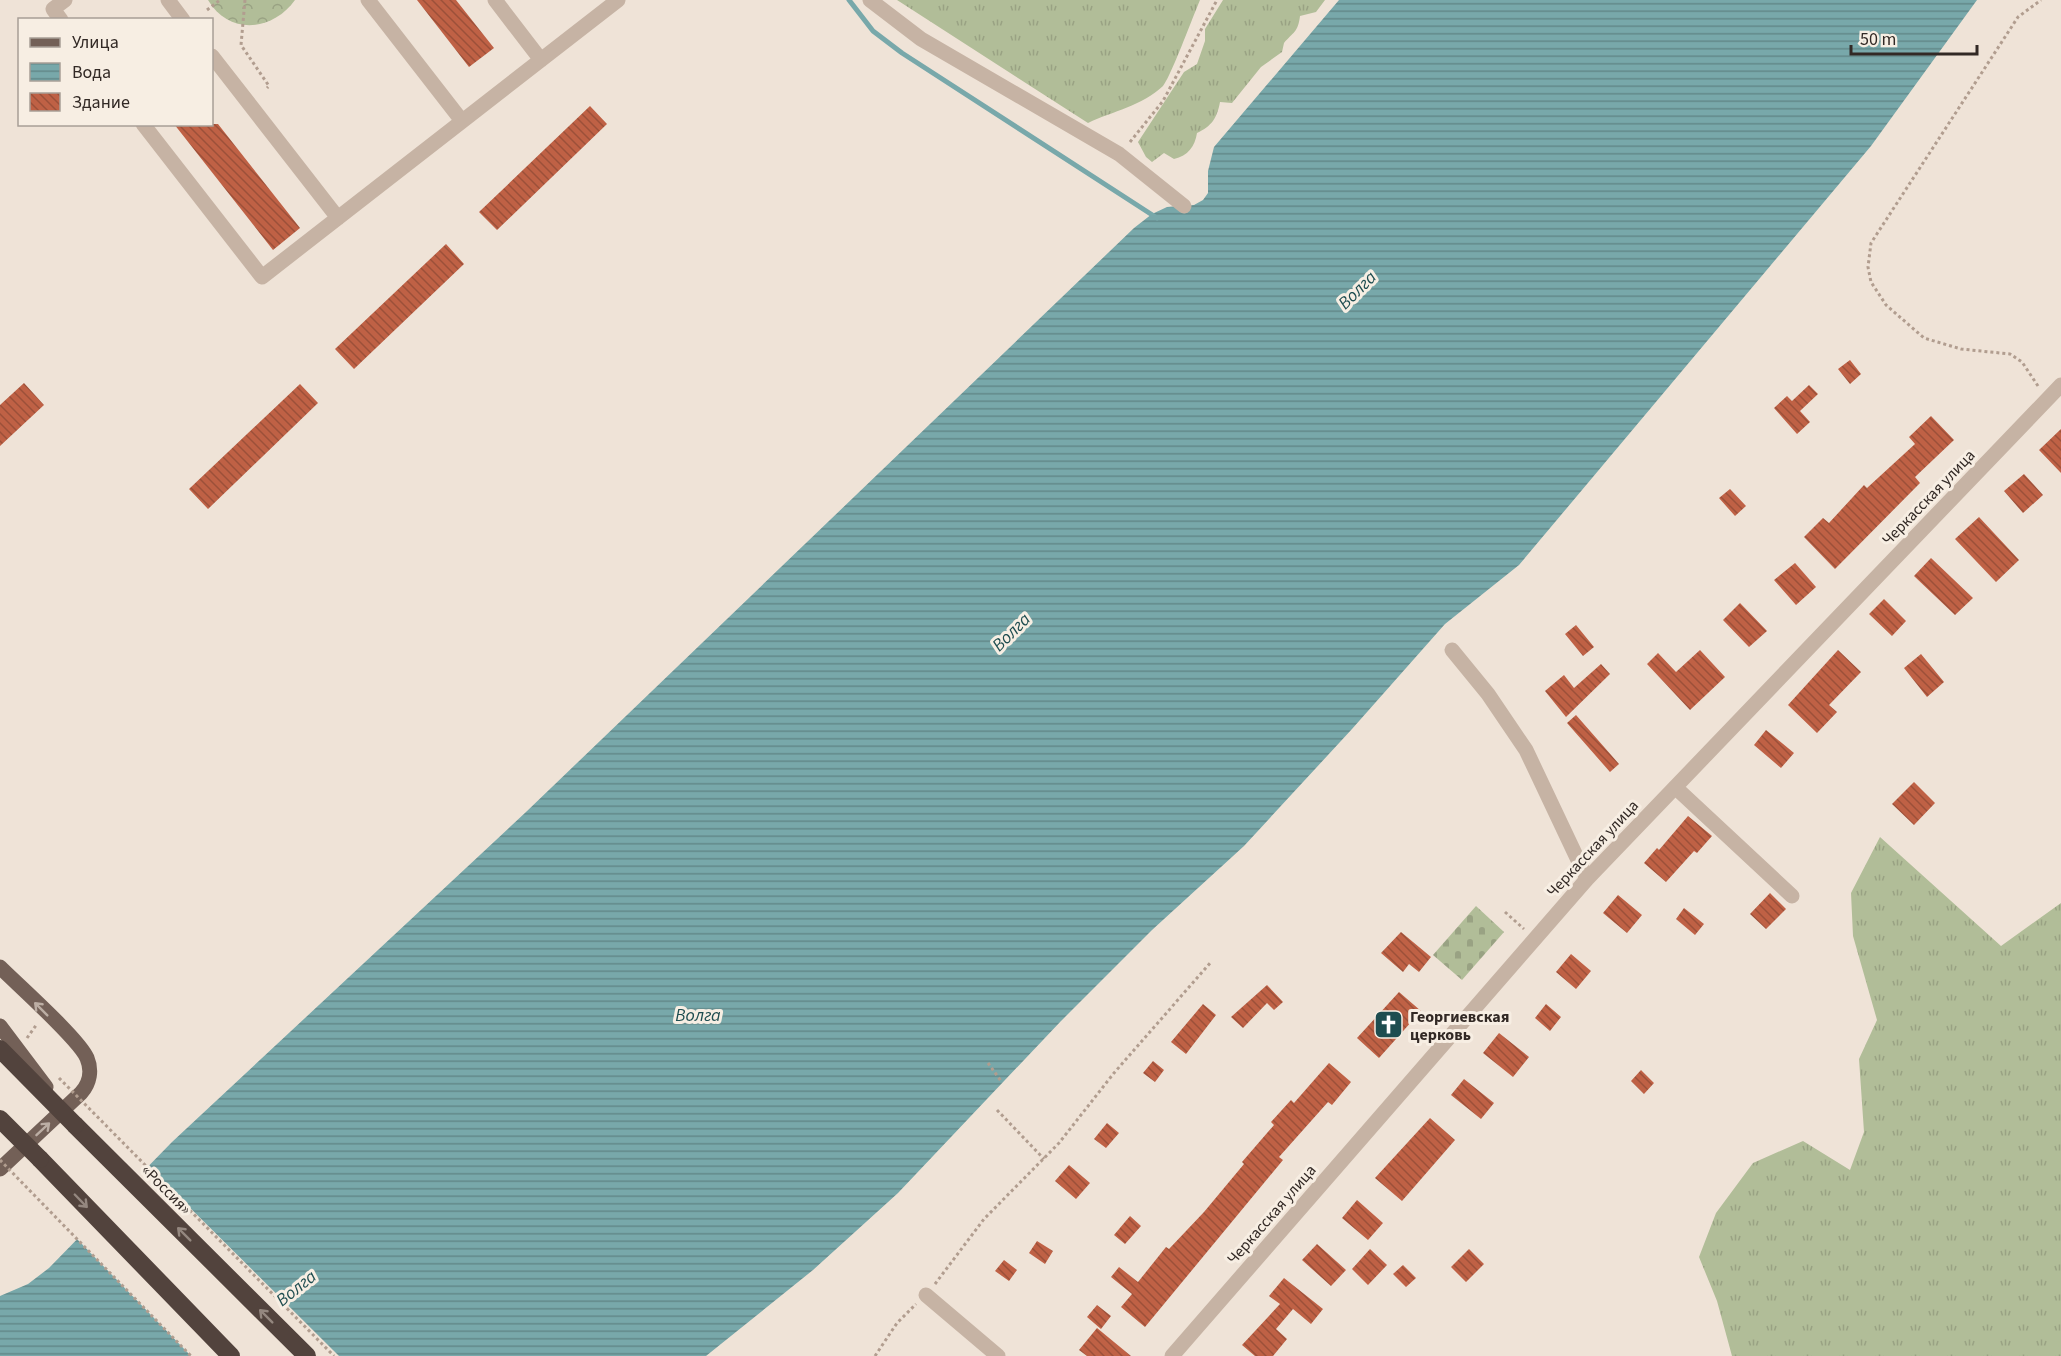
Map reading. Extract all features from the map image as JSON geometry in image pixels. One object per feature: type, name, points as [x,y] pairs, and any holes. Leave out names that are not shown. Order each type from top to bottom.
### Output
[{"type":"highway","name":"«Россия»","points":[[0,1049],[307,1356]]},
{"type":"highway","points":[[0,1119],[231,1356]]},
{"type":"main road","points":[[0,967],[83,1050],[90,1069],[89,1079],[81,1093],[0,1169]]},
{"type":"main road","points":[[0,1026],[75,1125]]},
{"type":"main road","points":[[0,1128],[40,1159]]},
{"type":"street","points":[[60,18],[53,9],[65,0]]},
{"type":"street","points":[[168,0],[182,18]]},
{"type":"street","points":[[368,0],[462,122]]},
{"type":"street","points":[[495,0],[541,60]]},
{"type":"street","points":[[145,126],[262,278],[618,0]]},
{"type":"street","points":[[870,0],[921,39],[1119,154],[1184,206]]},
{"type":"street","points":[[213,57],[338,218]]},
{"type":"street","name":"Черкасская улица","points":[[1172,1356],[1587,879],[2061,385]]},
{"type":"street","points":[[1452,650],[1488,694],[1526,750],[1587,879]]},
{"type":"street","points":[[1675,788],[1791,896]]},
{"type":"street","points":[[926,1295],[999,1356]]},
{"type":"path","points":[[207,10],[220,0]]},
{"type":"path","points":[[245,0],[241,45],[269,86],[267,88]]},
{"type":"path","points":[[1119,154],[1163,101],[1217,0]]},
{"type":"path","points":[[2041,0],[2018,17],[1899,198],[1871,243],[1868,267],[1870,282],[1886,305],[1924,338],[1961,349],[2010,354],[2022,362],[2047,400]]},
{"type":"path","points":[[1505,912],[1534,938]]},
{"type":"path","points":[[875,1356],[897,1323],[926,1295],[984,1219],[1044,1159],[1211,962]]},
{"type":"path","points":[[24,1042],[42,1020]]},
{"type":"path","points":[[988,1064],[1001,1081]]},
{"type":"path","points":[[57,1076],[334,1356]]},
{"type":"path","points":[[997,1110],[1044,1159]]},
{"type":"path","points":[[0,1160],[191,1356]]},
{"type":"green space","points":[[208,0],[295,0],[275,18],[251,25],[227,20]]},
{"type":"green space","points":[[897,0],[1200,0],[1163,86],[1146,99],[1088,123]]},
{"type":"green space","points":[[1223,0],[1325,0],[1316,12],[1300,16],[1296,29],[1284,43],[1282,52],[1261,67],[1232,103],[1220,102],[1213,121],[1197,133],[1193,146],[1187,153],[1174,159],[1164,153],[1152,162],[1146,157],[1138,142],[1184,72],[1197,64],[1205,41],[1205,29]]},
{"type":"green space","points":[[1880,837],[2001,946],[2061,903],[2061,1356],[1732,1356],[1717,1301],[1699,1257],[1716,1213],[1753,1163],[1803,1141],[1850,1170],[1864,1132],[1859,1059],[1877,1020],[1853,936],[1851,893]]},
{"type":"green space","points":[[1476,906],[1504,932],[1462,980],[1433,955]]},
{"type":"water","name":"Волга","points":[[1339,0],[1977,0],[1871,146],[1519,565],[1445,624],[1244,846],[1152,930],[1061,1021],[898,1193],[813,1270],[706,1356],[0,1356],[0,1296],[28,1284],[49,1268],[172,1142],[526,812],[1134,228],[1152,214],[1167,207],[1194,205],[1203,200],[1208,193],[1208,171],[1214,147]]},
{"type":"pier","points":[[146,1164],[339,1356],[191,1356],[75,1237]]},
{"type":"building","points":[[417,0],[456,0],[494,48],[469,67]]},
{"type":"building","points":[[590,106],[607,124],[497,230],[479,212]]},
{"type":"building","points":[[218,124],[300,228],[273,250],[176,126]]},
{"type":"building","points":[[446,244],[464,264],[354,369],[335,349]]},
{"type":"building","points":[[1850,360],[1861,374],[1850,384],[1838,369]]},
{"type":"building","points":[[24,383],[44,405],[0,446],[0,405]]},
{"type":"building","points":[[300,384],[318,403],[208,509],[189,489]]},
{"type":"building","points":[[1809,385],[1818,394],[1800,411],[1810,422],[1797,434],[1774,408],[1787,396],[1792,401]]},
{"type":"building","points":[[1931,416],[1954,440],[1915,477],[1920,483],[1835,569],[1804,537],[1823,518],[1829,523],[1864,485],[1867,488],[1915,444],[1909,437]]},
{"type":"building","points":[[2061,429],[2061,473],[2039,450]]},
{"type":"building","points":[[2024,474],[2043,495],[2023,513],[2004,491]]},
{"type":"building","points":[[1730,489],[1746,506],[1735,516],[1719,498]]},
{"type":"building","points":[[1979,517],[2019,560],[1996,582],[1955,539]]},
{"type":"building","points":[[1931,558],[1973,598],[1955,615],[1914,576]]},
{"type":"building","points":[[1795,563],[1816,587],[1796,605],[1774,580]]},
{"type":"building","points":[[1884,599],[1906,621],[1892,636],[1869,614]]},
{"type":"building","points":[[1740,603],[1767,631],[1749,647],[1723,620]]},
{"type":"building","points":[[1576,625],[1594,647],[1583,656],[1565,634]]},
{"type":"building","points":[[1700,650],[1725,677],[1690,710],[1647,664],[1658,653],[1676,672]]},
{"type":"building","points":[[1838,650],[1861,672],[1829,705],[1837,712],[1817,733],[1788,705]]},
{"type":"building","points":[[1921,654],[1944,682],[1927,697],[1904,668]]},
{"type":"building","points":[[1601,664],[1610,674],[1566,717],[1545,691],[1564,675],[1574,688]]},
{"type":"building","points":[[1576,715],[1619,764],[1610,772],[1567,723]]},
{"type":"building","points":[[1766,730],[1794,753],[1781,768],[1754,745]]},
{"type":"building","points":[[1914,782],[1935,803],[1914,825],[1892,804]]},
{"type":"building","points":[[1688,816],[1712,836],[1697,853],[1694,851],[1666,882],[1644,863],[1657,848],[1659,850]]},
{"type":"building","points":[[1770,893],[1786,909],[1766,929],[1750,914]]},
{"type":"building","points":[[1618,895],[1642,915],[1627,933],[1603,913]]},
{"type":"building","points":[[1684,908],[1704,924],[1695,935],[1676,919]]},
{"type":"building","points":[[1401,932],[1431,957],[1419,972],[1409,964],[1403,972],[1381,953]]},
{"type":"building","points":[[1571,954],[1591,971],[1576,989],[1556,972]]},
{"type":"building","points":[[1267,985],[1283,1002],[1274,1010],[1267,1003],[1243,1028],[1231,1017]]},
{"type":"building","name":"Георгиевская церковь","points":[[1399,992],[1421,1011],[1379,1058],[1357,1038]]},
{"type":"building","points":[[1203,1004],[1216,1015],[1186,1054],[1171,1042]]},
{"type":"building","points":[[1546,1004],[1561,1017],[1550,1031],[1535,1018]]},
{"type":"building","points":[[1499,1033],[1529,1057],[1513,1077],[1483,1053]]},
{"type":"building","points":[[1153,1061],[1164,1070],[1155,1082],[1143,1073]]},
{"type":"building","points":[[1329,1063],[1351,1082],[1332,1105],[1328,1102],[1279,1157],[1283,1160],[1145,1327],[1121,1307],[1132,1294],[1111,1277],[1119,1267],[1138,1282],[1166,1247],[1169,1249],[1204,1212],[1244,1164],[1242,1162],[1274,1125],[1271,1122],[1291,1100],[1294,1103]]},
{"type":"building","points":[[1641,1070],[1654,1083],[1644,1094],[1631,1081]]},
{"type":"building","points":[[1464,1079],[1494,1103],[1481,1119],[1451,1095]]},
{"type":"building","points":[[1430,1118],[1455,1140],[1402,1201],[1375,1178]]},
{"type":"building","points":[[1107,1123],[1119,1133],[1106,1148],[1094,1139]]},
{"type":"building","points":[[1069,1165],[1090,1183],[1076,1199],[1055,1181]]},
{"type":"building","points":[[1357,1200],[1383,1223],[1368,1240],[1342,1218]]},
{"type":"building","points":[[1130,1216],[1141,1226],[1125,1244],[1114,1235]]},
{"type":"building","points":[[1037,1241],[1053,1251],[1045,1264],[1029,1253]]},
{"type":"building","points":[[1317,1244],[1346,1270],[1331,1286],[1302,1260]]},
{"type":"building","points":[[1370,1249],[1387,1265],[1368,1285],[1352,1269]]},
{"type":"building","points":[[1469,1249],[1484,1264],[1466,1282],[1451,1267]]},
{"type":"building","points":[[1004,1260],[1017,1270],[1009,1281],[995,1271]]},
{"type":"building","points":[[1403,1265],[1416,1278],[1406,1287],[1393,1274]]},
{"type":"building","points":[[1284,1278],[1323,1309],[1311,1324],[1293,1309],[1276,1329],[1287,1339],[1273,1356],[1255,1356],[1242,1345],[1280,1304],[1269,1296]]},
{"type":"building","points":[[1097,1305],[1111,1316],[1101,1329],[1087,1317]]},
{"type":"building","points":[[1097,1328],[1131,1356],[1087,1356],[1079,1350]]},
{"type":"waterway","points":[[849,0],[873,31],[902,53],[1157,218]]},
{"type":"place","name":"Георгиевская церковь","points":[[1389,1025]]}]
